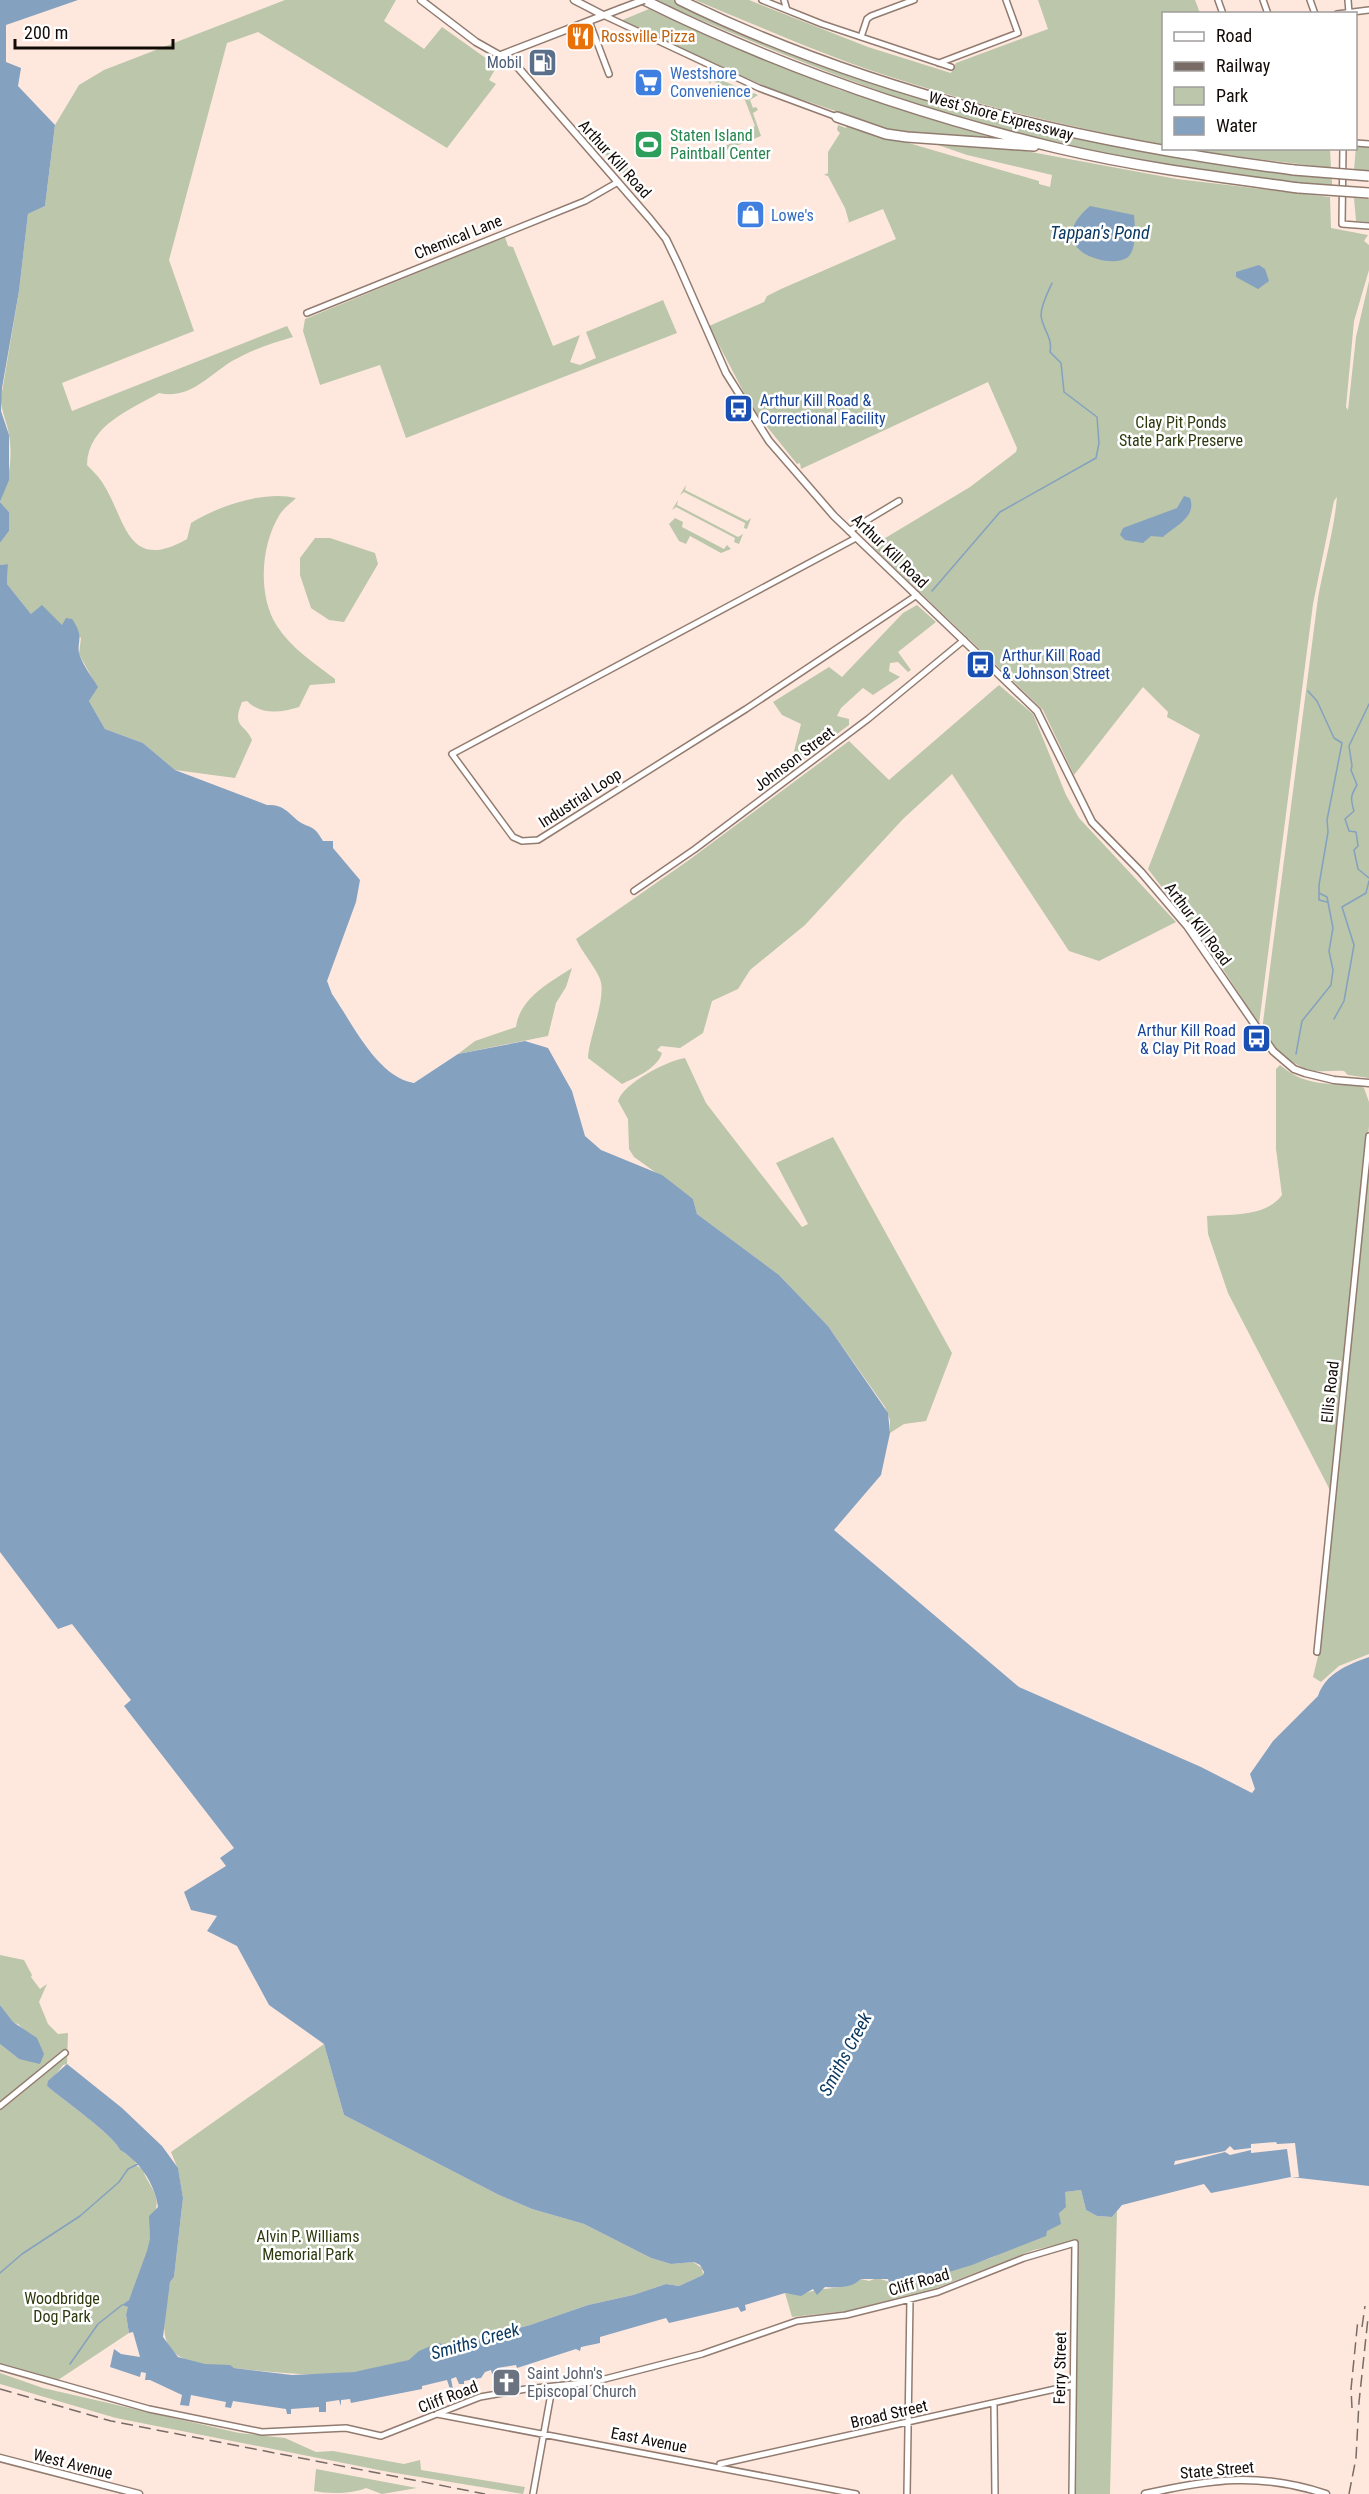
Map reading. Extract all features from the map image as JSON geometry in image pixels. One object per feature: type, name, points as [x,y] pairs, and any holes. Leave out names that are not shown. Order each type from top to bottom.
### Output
[{"type":"highway","name":"West Shore Expressway","points":[[644,0],[738,43],[858,89],[1058,148],[1184,172],[1299,188],[1369,193]]},
{"type":"highway","name":"West Shore Expressway","points":[[680,0],[743,28],[871,77],[999,116],[1143,148],[1294,170],[1369,176]]},
{"type":"highway","points":[[837,117],[886,134],[907,137],[1058,148]]},
{"type":"street","name":"Arthur Kill Road","points":[[422,0],[476,42],[501,55],[520,69],[666,239],[713,348],[754,420],[802,482],[849,531],[1037,711],[1092,822],[1141,872],[1187,926],[1273,1051],[1294,1069],[1305,1073],[1334,1080],[1369,1083]]},
{"type":"street","points":[[574,0],[759,88],[837,117]]},
{"type":"street","points":[[501,55],[644,0]]},
{"type":"street","points":[[762,0],[951,67]]},
{"type":"street","points":[[784,0],[787,10]]},
{"type":"street","points":[[861,37],[867,19],[871,16],[914,0]]},
{"type":"street","points":[[939,63],[1018,33],[1006,0]]},
{"type":"street","points":[[1348,0],[1349,12],[1369,10]]},
{"type":"street","points":[[589,21],[609,74]]},
{"type":"street","points":[[1342,150],[1342,224],[1369,226]]},
{"type":"street","name":"Chemical Lane","points":[[307,313],[585,201],[618,182]]},
{"type":"street","points":[[849,531],[899,501]]},
{"type":"street","name":"Industrial Loop","points":[[856,538],[452,754],[513,837],[526,842],[538,840],[746,709],[917,595]]},
{"type":"street","name":"Johnson Street","points":[[634,891],[695,849],[868,719],[964,640]]},
{"type":"street","name":"Ellis Road","points":[[1317,1652],[1369,1136]]},
{"type":"street","points":[[0,2106],[65,2053]]},
{"type":"street","name":"Cliff Road","points":[[0,2367],[149,2409],[262,2432],[346,2428],[381,2436],[436,2414],[500,2393],[593,2382],[702,2354],[797,2321],[846,2315],[939,2292],[1024,2258],[1075,2243]]},
{"type":"street","name":"Ferry Street","points":[[1072,2494],[1075,2243]]},
{"type":"street","points":[[907,2494],[910,2299]]},
{"type":"street","name":"Broad Street","points":[[710,2464],[735,2463],[1073,2385]]},
{"type":"street","points":[[533,2494],[552,2388]]},
{"type":"street","points":[[994,2404],[995,2494]]},
{"type":"street","name":"East Avenue","points":[[436,2414],[710,2464],[856,2494]]},
{"type":"street","name":"West Avenue","points":[[0,2458],[139,2494]]},
{"type":"street","name":"State Street","points":[[1144,2494],[1193,2483],[1230,2479],[1263,2479],[1326,2494]]},
{"type":"green space","points":[[285,0],[396,0],[384,21],[424,49],[442,27],[497,66],[489,80],[496,84],[447,148],[258,32],[227,43],[169,260],[194,331],[62,383],[72,411],[287,326],[293,337],[239,357],[189,390],[170,394],[159,393],[112,420],[95,439],[89,451],[87,465],[102,482],[131,537],[140,546],[151,550],[167,548],[187,539],[191,523],[214,511],[256,498],[284,496],[296,498],[280,514],[269,540],[264,570],[266,600],[283,634],[303,655],[335,679],[335,683],[310,685],[299,707],[285,711],[265,711],[247,701],[242,702],[239,721],[252,740],[235,778],[175,770],[143,743],[105,729],[89,701],[97,687],[79,654],[81,638],[62,625],[31,614],[7,584],[8,564],[0,565],[0,543],[9,531],[9,512],[0,502],[8,478],[11,452],[1,398],[19,291],[28,214],[45,206],[55,125],[79,85],[104,70]]},
{"type":"green space","points":[[654,0],[673,0],[716,19],[993,118],[1178,158],[1332,178],[1332,186],[1240,176],[1147,162],[1055,143],[965,119],[846,79]]},
{"type":"green space","points":[[695,0],[749,0],[868,47],[951,73],[956,63],[1048,29],[1038,0],[1195,0],[1200,12],[1162,12],[1162,145],[964,99],[828,55]]},
{"type":"green space","points":[[649,9],[716,40],[840,90],[996,139],[894,131],[771,89],[620,21]]},
{"type":"green space","points":[[711,76],[758,95],[750,100],[753,108],[756,107],[758,110],[753,113],[761,136],[721,152],[720,148],[754,134],[752,128],[755,126],[743,95],[738,96],[738,91],[712,81],[710,84],[708,80]]},
{"type":"green space","name":"Clay Pit Ponds State Park Preserve","points":[[838,125],[846,128],[847,125],[1039,181],[1039,184],[1050,187],[1052,175],[967,155],[938,145],[1020,150],[1177,179],[1330,197],[1331,228],[1368,235],[1364,241],[1369,245],[1369,270],[1354,321],[1346,407],[1348,410],[1356,337],[1369,281],[1369,1078],[1348,1075],[1344,1071],[1315,1071],[1300,1066],[1277,1050],[1262,1030],[1318,598],[1337,497],[1334,501],[1313,604],[1259,1024],[1215,957],[1148,869],[1200,735],[1167,717],[1168,712],[1143,687],[1074,775],[1043,710],[872,546],[970,487],[1016,452],[1017,448],[988,382],[801,469],[800,463],[797,464],[752,408],[709,326],[764,302],[767,296],[781,289],[896,239],[883,209],[845,224],[849,222],[845,208],[828,176],[824,175],[828,173],[828,152],[840,133],[837,130]]},
{"type":"green space","points":[[591,130],[620,162],[628,167],[630,174],[627,178],[586,133]]},
{"type":"green space","points":[[1357,146],[1369,147],[1369,171],[1354,170]]},
{"type":"green space","points":[[1187,150],[1330,150],[1331,168]]},
{"type":"green space","points":[[1354,198],[1369,199],[1369,222],[1356,221]]},
{"type":"green space","points":[[505,237],[508,246],[513,247],[553,346],[580,335],[570,362],[580,365],[596,358],[586,332],[663,300],[677,333],[406,438],[380,365],[320,385],[303,331],[305,319]]},
{"type":"green space","points":[[686,485],[685,490],[747,521],[751,518],[747,529],[744,528],[745,523],[684,492],[680,495]]},
{"type":"green space","points":[[678,500],[677,505],[738,537],[743,534],[739,544],[734,542],[735,538],[676,507],[672,510]]},
{"type":"green space","points":[[675,518],[683,522],[682,527],[724,549],[727,545],[731,549],[721,553],[690,536],[686,544],[679,541],[669,524]]},
{"type":"green space","points":[[315,538],[330,538],[375,553],[378,564],[344,622],[329,620],[311,608],[300,575],[300,558]]},
{"type":"green space","points":[[917,605],[936,622],[898,652],[911,670],[908,672],[898,662],[890,663],[889,671],[900,677],[873,695],[863,688],[841,708],[837,716],[849,719],[849,725],[797,764],[793,755],[801,724],[782,715],[773,702],[829,667],[842,677],[903,613]]},
{"type":"green space","points":[[999,685],[1033,714],[1066,795],[1079,818],[1176,922],[1099,961],[1069,951],[952,774],[903,819],[805,925],[750,970],[738,989],[712,1001],[703,1033],[680,1048],[661,1046],[657,1050],[662,1053],[656,1064],[622,1084],[588,1058],[600,1007],[602,987],[598,975],[576,939],[689,860],[849,741],[889,780]]},
{"type":"green space","points":[[572,968],[566,987],[556,1003],[548,1036],[458,1054],[475,1041],[516,1027],[523,1008],[529,1000]]},
{"type":"green space","points":[[685,1058],[706,1103],[802,1227],[808,1224],[776,1163],[833,1137],[952,1353],[926,1421],[904,1424],[890,1433],[890,1420],[885,1407],[828,1326],[779,1275],[697,1214],[693,1199],[634,1157],[629,1149],[628,1119],[618,1101],[628,1087],[637,1080],[667,1063]]},
{"type":"green space","points":[[1280,1065],[1308,1081],[1361,1086],[1369,1102],[1369,1126],[1351,1305],[1345,1338],[1332,1494],[1228,1293],[1208,1234],[1207,1216],[1258,1211],[1275,1202],[1282,1195],[1276,1149],[1276,1069]]},
{"type":"green space","points":[[1369,1165],[1369,1654],[1339,1666],[1321,1682],[1313,1677],[1319,1652]]},
{"type":"green space","name":"Woodbridge Dog Park","points":[[0,1955],[24,1960],[31,1977],[40,1989],[47,1984],[39,2002],[48,2024],[58,2034],[68,2033],[67,2064],[63,2065],[47,2086],[99,2127],[120,2150],[134,2159],[137,2166],[143,2169],[157,2202],[150,2225],[150,2243],[146,2257],[129,2300],[123,2305],[129,2307],[126,2315],[129,2333],[58,2380],[0,2365],[0,2044],[19,2059],[29,2060],[29,2035],[18,2024],[13,2023],[0,2005]]},
{"type":"green space","name":"Alvin P. Williams Memorial Park","points":[[324,2044],[344,2115],[499,2195],[532,2209],[584,2224],[651,2258],[671,2264],[693,2262],[702,2268],[703,2275],[679,2286],[666,2284],[633,2295],[588,2305],[530,2325],[451,2346],[434,2346],[408,2361],[373,2369],[333,2374],[273,2372],[225,2365],[208,2365],[177,2355],[165,2337],[164,2325],[170,2282],[174,2277],[183,2198],[178,2169],[171,2152]]},
{"type":"green space","points":[[1081,2190],[1086,2210],[1097,2216],[1112,2217],[1117,2211],[1110,2494],[1076,2494],[1078,2240],[1034,2250],[936,2288],[846,2311],[792,2317],[785,2293],[801,2295],[815,2290],[849,2285],[861,2279],[869,2281],[877,2278],[903,2286],[991,2258],[1060,2224],[1059,2212],[1066,2206],[1064,2192]]},
{"type":"green space","points":[[0,2373],[43,2388],[239,2433],[285,2438],[316,2452],[333,2451],[404,2464],[420,2460],[421,2470],[525,2487],[523,2494],[389,2472],[116,2418],[0,2384]]},
{"type":"green space","points":[[316,2469],[417,2488],[382,2494],[366,2488],[340,2493],[314,2491]]},
{"type":"water","points":[[0,0],[78,0],[6,25],[6,62],[21,68],[18,86],[55,125],[45,206],[28,214],[19,291],[2,388],[1,411],[9,435],[9,480],[0,502]]},
{"type":"water","name":"Tappan's Pond","points":[[1090,206],[1134,215],[1134,243],[1128,257],[1119,261],[1108,261],[1084,253],[1075,245],[1072,234],[1076,221]]},
{"type":"water","points":[[1259,265],[1265,269],[1269,281],[1258,289],[1236,277],[1236,272]]},
{"type":"water","points":[[1184,496],[1190,498],[1188,516],[1163,537],[1151,536],[1143,543],[1125,540],[1120,535],[1123,528],[1177,508]]},
{"type":"water","points":[[0,502],[9,512],[9,531],[0,543]]},
{"type":"water","name":"Smiths Creek","points":[[8,564],[7,584],[31,614],[42,605],[62,625],[66,618],[72,619],[78,631],[80,656],[98,687],[89,701],[105,729],[143,743],[175,770],[267,805],[280,807],[313,829],[323,841],[333,841],[333,848],[360,880],[356,902],[327,981],[332,994],[357,1034],[377,1060],[401,1079],[414,1083],[458,1054],[525,1041],[548,1048],[572,1091],[585,1136],[601,1150],[662,1175],[693,1199],[697,1214],[779,1275],[828,1326],[888,1413],[890,1433],[881,1475],[834,1530],[1019,1687],[1201,1767],[1252,1793],[1255,1789],[1250,1774],[1273,1741],[1318,1696],[1326,1681],[1345,1667],[1369,1657],[1369,2186],[1291,2177],[1211,2193],[1204,2184],[1122,2205],[1112,2217],[1097,2216],[1086,2210],[1081,2190],[1065,2192],[1066,2207],[1059,2213],[1061,2224],[1047,2231],[1046,2236],[972,2265],[903,2286],[889,2282],[888,2279],[861,2279],[849,2286],[825,2287],[817,2295],[813,2289],[801,2296],[785,2293],[745,2305],[746,2310],[741,2312],[738,2307],[669,2323],[666,2318],[600,2337],[600,2343],[581,2347],[580,2351],[576,2349],[517,2368],[516,2365],[497,2368],[497,2373],[492,2374],[491,2370],[485,2372],[481,2378],[464,2381],[464,2384],[459,2384],[456,2377],[451,2379],[453,2389],[450,2389],[447,2380],[422,2386],[422,2389],[351,2403],[350,2399],[341,2400],[341,2406],[339,2400],[326,2402],[326,2412],[319,2412],[319,2407],[291,2409],[291,2414],[287,2414],[286,2409],[233,2401],[231,2408],[225,2407],[226,2402],[191,2395],[189,2406],[180,2405],[182,2395],[150,2380],[145,2380],[146,2373],[141,2372],[140,2377],[110,2367],[114,2349],[121,2354],[140,2357],[133,2332],[129,2333],[126,2315],[128,2307],[122,2305],[129,2300],[147,2251],[150,2239],[149,2216],[158,2207],[153,2189],[139,2166],[120,2150],[99,2127],[47,2086],[48,2081],[67,2064],[122,2108],[162,2146],[178,2168],[183,2198],[174,2277],[170,2282],[163,2337],[178,2357],[205,2364],[230,2365],[234,2368],[292,2375],[354,2372],[409,2360],[419,2351],[438,2343],[452,2346],[466,2339],[472,2341],[530,2325],[588,2305],[633,2295],[666,2284],[679,2286],[703,2275],[704,2272],[700,2265],[694,2262],[671,2264],[651,2258],[584,2224],[532,2209],[499,2195],[344,2115],[324,2044],[269,2005],[237,1946],[207,1931],[217,1916],[191,1910],[184,1892],[226,1866],[220,1858],[234,1848],[124,1706],[131,1700],[72,1624],[58,1629],[0,1552],[0,565]]},
{"type":"water","points":[[0,2005],[13,2022],[37,2038],[44,2054],[40,2064],[19,2059],[0,2044]]},
{"type":"pier","points":[[1276,2142],[1277,2144],[1295,2143],[1299,2177],[1291,2177],[1287,2149],[1251,2153],[1251,2150],[1230,2155],[1225,2152],[1174,2165],[1175,2161],[1225,2151],[1230,2146],[1234,2150],[1251,2148],[1251,2144]]},
{"type":"waterway","points":[[932,591],[1000,512],[1096,458],[1099,443],[1097,417],[1064,392],[1061,363],[1050,352],[1050,342],[1041,315],[1052,283]]},
{"type":"waterway","points":[[1296,1054],[1302,1021],[1331,985],[1333,970],[1329,951],[1333,928],[1327,897],[1319,893],[1319,885],[1328,832],[1327,820],[1342,743],[1334,738],[1317,701],[1308,691]]},
{"type":"waterway","points":[[1369,704],[1349,746],[1351,770],[1357,785],[1352,797],[1354,811],[1345,819],[1349,831],[1356,832],[1358,846],[1354,850],[1358,869],[1369,878]]},
{"type":"waterway","points":[[1334,1019],[1344,1001],[1354,945],[1342,907],[1366,893],[1369,881]]},
{"type":"waterway","points":[[1319,893],[1319,900],[1327,902]]},
{"type":"waterway","points":[[0,2273],[22,2254],[80,2216],[119,2182],[128,2169],[138,2164]]},
{"type":"waterway","points":[[70,2364],[98,2324],[122,2305]]},
{"type":"railway","points":[[1362,2327],[1365,2306]]},
{"type":"railway","points":[[1349,2494],[1356,2458],[1368,2318]]},
{"type":"railway","points":[[1352,2408],[1351,2389],[1358,2319]]},
{"type":"railway","points":[[0,2389],[111,2421],[485,2494]]},
{"type":"place","name":"Rossville Pizza","points":[[580,36]]},
{"type":"place","name":"Mobil","points":[[543,62]]},
{"type":"place","name":"Westshore Convenience","points":[[649,82]]},
{"type":"place","name":"Staten Island Paintball Center","points":[[649,144]]},
{"type":"place","name":"Lowe's","points":[[750,215]]},
{"type":"place","name":"Arthur Kill Road & Correctional Facility","points":[[739,409]]},
{"type":"place","name":"Arthur Kill Road & Johnson Street","points":[[981,664]]},
{"type":"place","name":"Arthur Kill Road & Clay Pit Road","points":[[1257,1039]]},
{"type":"place","name":"Saint John's Episcopal Church","points":[[506,2382]]}]
